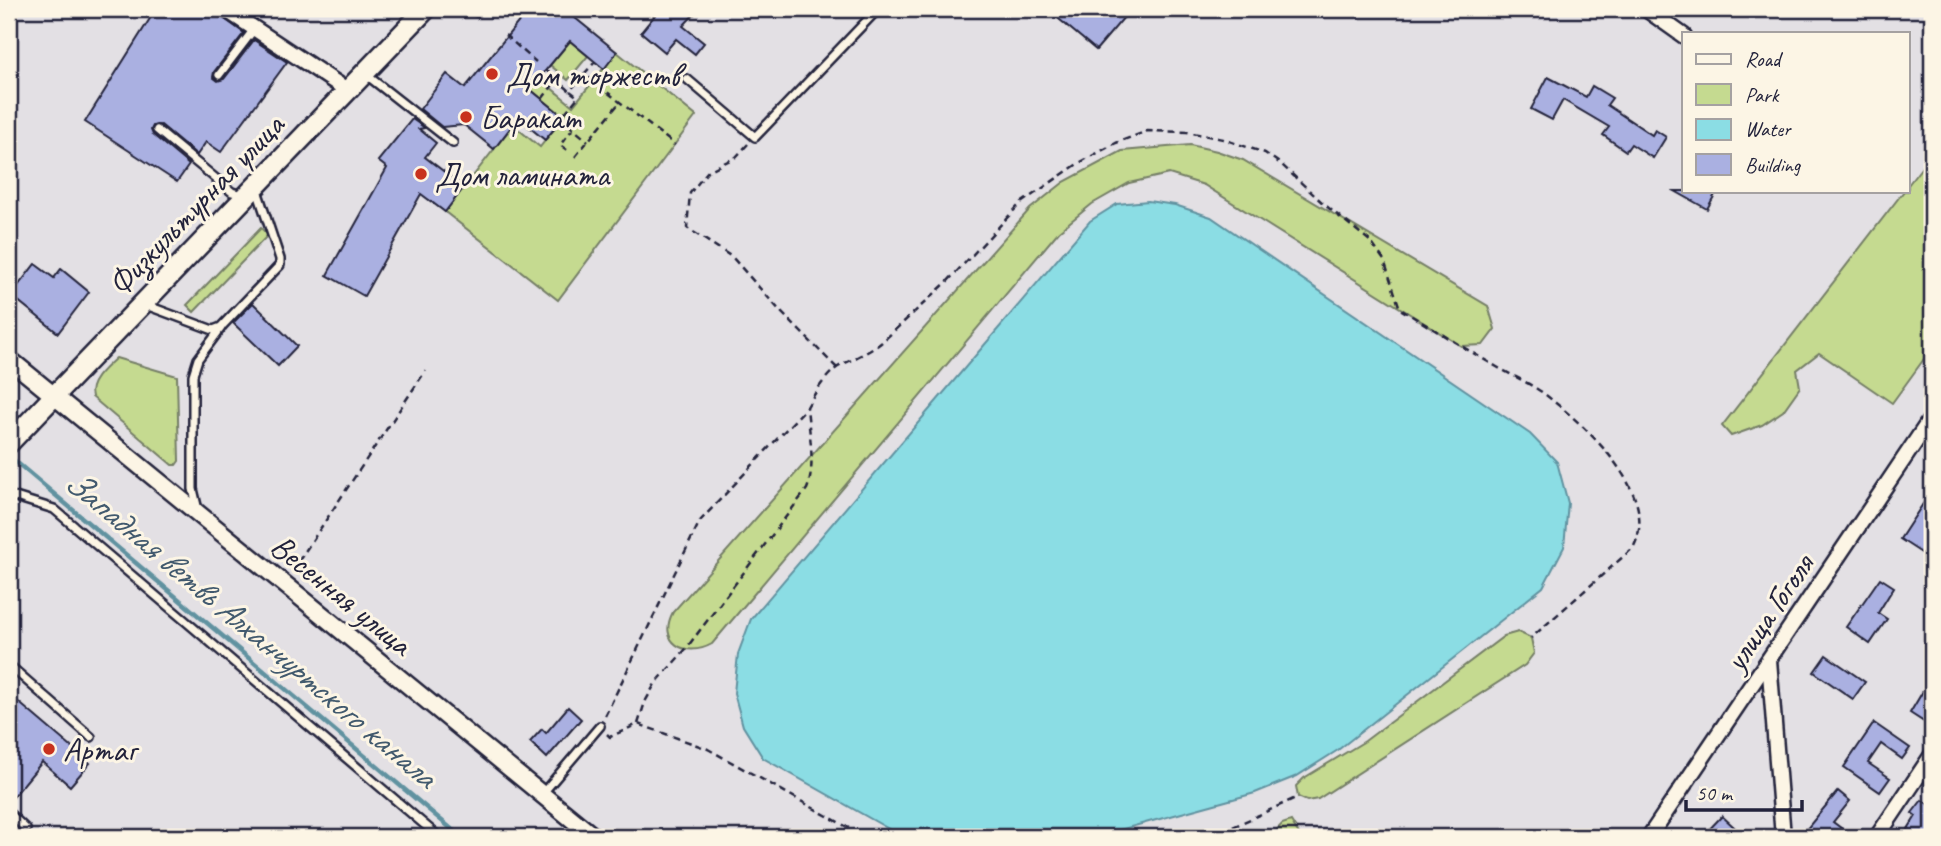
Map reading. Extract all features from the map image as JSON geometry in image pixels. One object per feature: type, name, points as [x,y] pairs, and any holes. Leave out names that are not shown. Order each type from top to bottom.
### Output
[{"type":"main road","name":"Физкультурная улица","points":[[9,443],[426,9]]},
{"type":"street","points":[[225,9],[347,90]]},
{"type":"street","points":[[1646,9],[1682,35]]},
{"type":"street","name":"Весенняя улица","points":[[9,359],[594,837]]},
{"type":"street","name":"улица Гоголя","points":[[1649,837],[1932,417]]},
{"type":"street","points":[[1769,660],[1783,837]]},
{"type":"street","points":[[1877,837],[1932,755]]},
{"type":"lane","points":[[687,79],[755,137],[878,9]]},
{"type":"lane","points":[[219,75],[255,27]]},
{"type":"lane","points":[[364,73],[453,143]]},
{"type":"lane","points":[[157,130],[232,192],[242,195],[256,187],[280,259],[276,271],[222,327],[198,359],[194,375],[193,489],[201,516]]},
{"type":"lane","points":[[142,304],[213,330],[222,327]]},
{"type":"lane","points":[[9,495],[54,509],[439,837]]},
{"type":"lane","points":[[9,665],[91,737]]},
{"type":"lane","points":[[542,794],[600,726]]},
{"type":"lane","points":[[9,813],[26,829]]},
{"type":"path","points":[[607,9],[610,13]]},
{"type":"path","points":[[505,35],[536,62]]},
{"type":"path","points":[[570,91],[595,62]]},
{"type":"path","points":[[546,70],[578,97],[564,114],[569,118],[565,122],[588,141]]},
{"type":"path","points":[[584,74],[675,145]]},
{"type":"path","points":[[542,99],[557,80]]},
{"type":"path","points":[[575,157],[620,102]]},
{"type":"path","points":[[567,150],[560,145],[573,129]]},
{"type":"path","points":[[865,837],[708,749],[638,724],[610,737],[600,726],[700,521],[807,407],[818,388],[836,369],[877,347],[947,282],[1021,204],[1079,163],[1116,143],[1147,131],[1187,132],[1223,139],[1265,153],[1370,240],[1384,260],[1400,309],[1551,398],[1608,451],[1633,490],[1641,523],[1640,535],[1633,548],[1531,638]]},
{"type":"path","points":[[755,137],[736,157],[708,171],[690,193],[687,228],[733,257],[836,369]]},
{"type":"path","points":[[283,584],[426,370]]},
{"type":"path","points":[[638,724],[645,702],[655,684],[685,650],[807,489],[810,471],[807,407]]},
{"type":"path","points":[[1211,837],[1298,797]]},
{"type":"green space","points":[[570,41],[588,56],[568,80],[550,65]]},
{"type":"green space","points":[[617,52],[696,116],[558,300],[445,212],[513,125],[540,147],[564,117],[530,89],[539,78],[573,106]]},
{"type":"green space","points":[[1190,145],[1243,160],[1488,306],[1495,329],[1483,345],[1461,346],[1204,185],[1169,174],[1129,183],[1092,204],[1059,231],[712,644],[692,650],[676,645],[669,632],[673,612],[1030,209],[1064,182],[1122,151]]},
{"type":"green space","points":[[1932,154],[1932,348],[1892,403],[1819,353],[1797,370],[1800,387],[1783,411],[1762,425],[1731,436],[1722,426],[1903,192],[1910,192],[1910,182]]},
{"type":"green space","points":[[261,228],[268,235],[194,312],[187,305]]},
{"type":"green space","points":[[116,358],[177,376],[179,461],[176,465],[172,465],[92,397],[95,381]]},
{"type":"green space","points":[[1518,632],[1531,638],[1534,653],[1525,665],[1318,799],[1307,801],[1298,797],[1296,786],[1304,778],[1365,741],[1504,636]]},
{"type":"green space","points":[[1291,821],[1301,837],[1270,837],[1282,824]]},
{"type":"water","points":[[1148,201],[1175,205],[1211,217],[1530,434],[1557,462],[1568,503],[1564,547],[1543,587],[1338,750],[1297,776],[1255,793],[1094,837],[903,837],[763,758],[743,726],[734,693],[738,654],[751,619],[1090,221],[1117,204]]},
{"type":"building","points":[[156,9],[211,9],[244,33],[214,72],[213,77],[218,81],[224,79],[254,40],[287,62],[221,152],[206,142],[197,155],[161,125],[153,126],[153,135],[189,165],[177,182],[85,122]]},
{"type":"building","points":[[529,9],[564,9],[617,52],[604,69],[570,41],[530,89],[564,117],[545,140],[518,118],[494,149],[464,125],[442,127],[420,109],[447,74],[465,88]]},
{"type":"building","points":[[660,9],[699,9],[683,26],[704,43],[695,54],[676,39],[665,52],[641,32]]},
{"type":"building","points":[[1047,9],[1131,9],[1096,50]]},
{"type":"building","points":[[1548,77],[1586,97],[1592,86],[1612,98],[1607,105],[1652,135],[1655,130],[1666,137],[1653,158],[1631,144],[1626,151],[1603,135],[1609,127],[1563,100],[1552,120],[1531,109]]},
{"type":"building","points":[[412,119],[425,128],[419,129],[436,143],[425,157],[464,187],[445,212],[421,194],[364,296],[327,275],[387,168],[378,161]]},
{"type":"building","points":[[1675,191],[1716,192],[1707,209]]},
{"type":"building","points":[[35,264],[54,278],[61,269],[89,292],[58,333],[11,295]]},
{"type":"building","points":[[253,303],[297,346],[278,366],[233,323]]},
{"type":"building","points":[[1932,490],[1932,560],[1900,539]]},
{"type":"building","points":[[1880,578],[1894,587],[1878,613],[1887,619],[1870,644],[1846,627]]},
{"type":"building","points":[[1826,655],[1865,682],[1853,699],[1814,672]]},
{"type":"building","points":[[1932,676],[1932,708],[1924,722],[1910,713]]},
{"type":"building","name":"Артаг","points":[[9,694],[90,763],[70,786],[42,762],[9,802]]},
{"type":"building","points":[[568,707],[581,719],[547,758],[530,742],[542,729],[546,733]]},
{"type":"building","points":[[1874,723],[1910,748],[1902,759],[1881,744],[1868,763],[1890,778],[1880,792],[1844,767]]},
{"type":"building","points":[[1838,791],[1850,801],[1833,822],[1853,837],[1813,837],[1805,831]]},
{"type":"building","points":[[1922,800],[1932,807],[1932,837],[1903,837],[1916,816],[1912,813]]},
{"type":"building","points":[[1722,816],[1745,837],[1702,837]]},
{"type":"waterway","name":"Западная ветвь Алханчуртского канала","points":[[9,456],[461,837]]},
{"type":"place","name":"Дом торжеств","points":[[492,74]]},
{"type":"place","name":"Баракат","points":[[466,117]]},
{"type":"place","name":"Дом ламината","points":[[421,174]]},
{"type":"place","name":"Артаг","points":[[49,749]]}]
